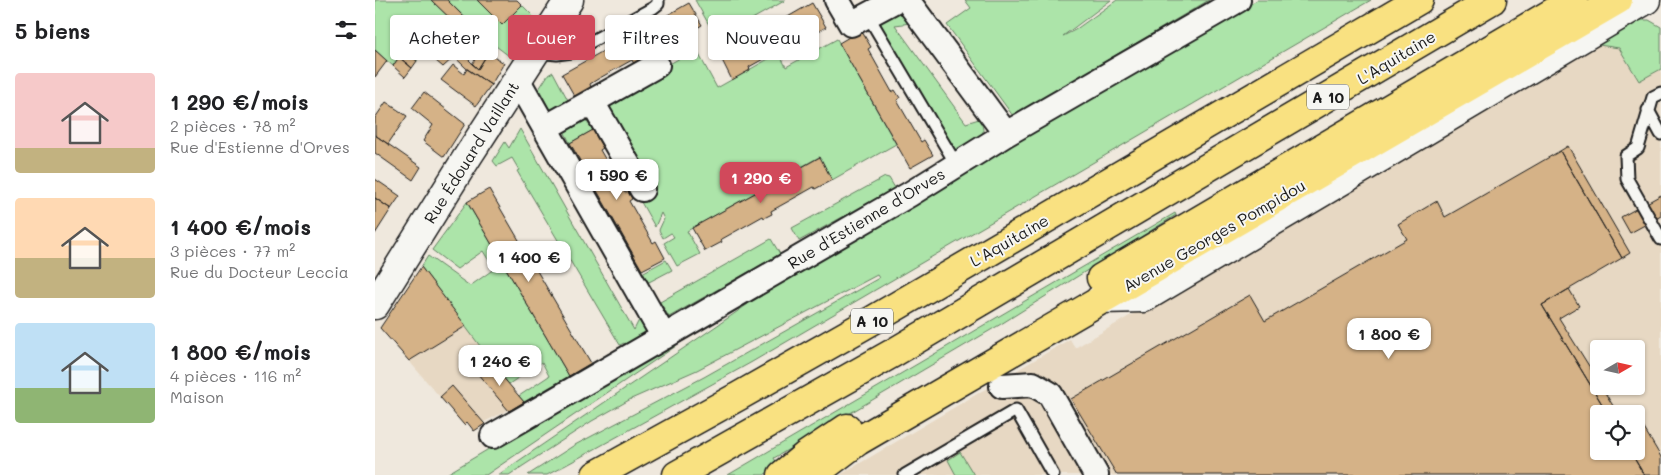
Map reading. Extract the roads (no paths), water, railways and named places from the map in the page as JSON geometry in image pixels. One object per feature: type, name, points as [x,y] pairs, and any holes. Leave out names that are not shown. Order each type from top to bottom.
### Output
[{"type":"main road","name":"L'Aquitaine","points":[[596,475],[806,358],[1145,162],[1419,0]]},
{"type":"main road","name":"L'Aquitaine","points":[[677,475],[826,392],[1492,0]]},
{"type":"main road","name":"Avenue Georges Pompidou","points":[[813,475],[858,441],[1100,299],[1212,237],[1527,41],[1574,0]]},
{"type":"main road","name":"Avenue Georges Pompidou","points":[[781,473],[829,438],[1527,41],[1618,0]]},
{"type":"street","name":"Rue Édouard Vaillant","points":[[559,15],[569,0]]},
{"type":"street","points":[[837,0],[851,24],[896,0]]},
{"type":"street","points":[[907,0],[1006,134]]},
{"type":"street","name":"Rue d'Estienne d'Orves","points":[[493,436],[902,199],[1006,134],[1238,0]]},
{"type":"street","points":[[1100,299],[1145,298],[1646,0]]},
{"type":"street","name":"Rue Édouard Vaillant","points":[[375,304],[530,60]]},
{"type":"street","points":[[545,128],[657,65]]},
{"type":"street","points":[[517,79],[664,337]]},
{"type":"street","points":[[592,102],[642,189]]},
{"type":"street","points":[[1001,386],[1033,384],[1050,394],[1095,475]]},
{"type":"lane","points":[[595,40],[653,8],[658,4],[658,0]]},
{"type":"lane","points":[[867,14],[956,164]]},
{"type":"lane","points":[[1661,92],[1653,97],[1638,148],[1626,156],[1627,179],[1661,239]]},
{"type":"lane","points":[[1648,110],[1661,134]]},
{"type":"lane","points":[[905,475],[1016,410],[1053,475]]}]
